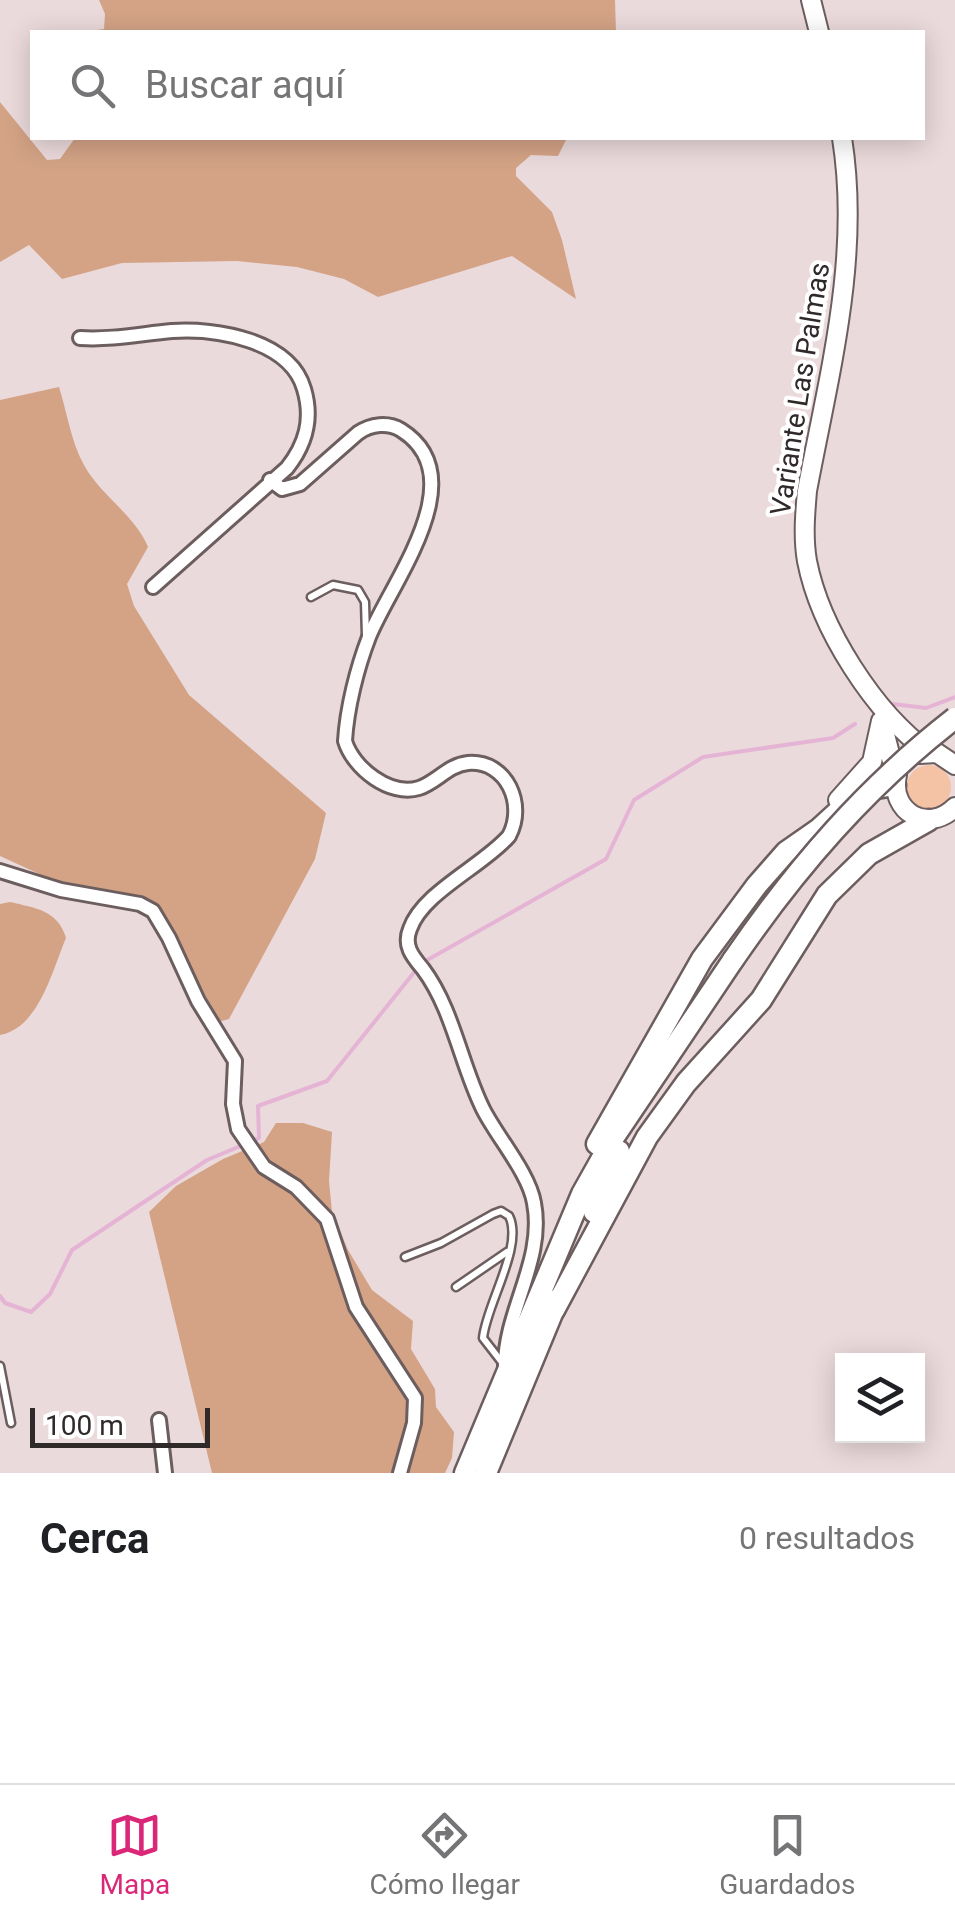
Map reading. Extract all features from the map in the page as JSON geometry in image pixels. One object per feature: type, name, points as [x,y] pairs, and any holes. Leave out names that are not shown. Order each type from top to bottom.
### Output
[{"type":"main road","points":[[811,0],[818,30]]},
{"type":"main road","name":"Variante Las Palmas","points":[[842,140],[850,183],[849,254],[804,520],[806,558],[816,594],[871,694],[896,781]]},
{"type":"main road","name":"Variante Las Palmas","points":[[871,694],[900,730],[955,764]]},
{"type":"main road","points":[[582,1194],[650,1082],[733,960],[823,840],[884,777],[955,718]]},
{"type":"main road","points":[[465,1473],[612,1114],[702,960],[733,915],[786,852],[868,769],[876,754],[881,721]]},
{"type":"main road","points":[[930,752],[909,759],[896,781],[901,806],[909,814],[930,820]]},
{"type":"main road","points":[[786,852],[864,790],[896,781]]},
{"type":"main road","points":[[554,1310],[647,1137],[686,1084],[761,1000],[827,896],[869,854],[930,820],[943,817],[955,807]]},
{"type":"main road","points":[[486,1473],[650,1082]]},
{"type":"street","points":[[80,338],[107,340],[174,331],[246,341],[284,358],[302,381],[308,402],[308,429],[301,450],[288,468],[153,588]]},
{"type":"street","points":[[270,480],[282,489],[300,484],[342,444],[367,427],[388,424],[400,429],[423,453],[431,475],[432,492],[424,528],[368,642],[346,732],[347,747],[358,765],[386,784],[412,790],[454,766],[471,762],[494,768],[513,794],[515,825],[509,836],[418,914],[408,931],[412,958],[440,1000],[482,1108],[533,1196],[536,1217],[532,1256],[508,1330],[505,1372]]},
{"type":"street","points":[[0,871],[61,890],[140,904],[153,911],[198,1001],[235,1060],[238,1129],[264,1168],[296,1188],[327,1219],[356,1307],[415,1398],[414,1422],[400,1473]]},
{"type":"street","points":[[159,1420],[165,1473]]},
{"type":"lane","points":[[311,597],[333,584],[358,590],[365,602],[368,642]]},
{"type":"lane","points":[[406,1257],[441,1244],[500,1211],[509,1216],[513,1225],[502,1281],[488,1311],[483,1338],[505,1372]]},
{"type":"lane","points":[[456,1286],[508,1251]]},
{"type":"lane","points":[[0,1366],[11,1423]]},
{"type":"shaded area","points":[[99,0],[615,0],[616,30],[97,30],[104,29],[105,14]]},
{"type":"shaded area","points":[[0,102],[47,160],[60,159],[74,140],[566,140],[558,156],[531,155],[516,168],[516,176],[552,212],[576,299],[512,256],[378,297],[344,279],[297,267],[237,261],[122,263],[62,279],[29,245],[0,262]]},
{"type":"shaded area","points":[[59,387],[84,465],[135,525],[148,547],[127,584],[134,606],[189,695],[326,813],[315,859],[229,1019],[218,1022],[208,1012],[168,922],[154,905],[61,884],[0,856],[0,400]]},
{"type":"shaded area","points":[[929,765],[945,771],[951,787],[945,803],[929,809],[913,803],[907,787],[913,771]]},
{"type":"shaded area","points":[[10,902],[51,916],[66,938],[34,1010],[25,1022],[0,1035],[0,904]]},
{"type":"shaded area","points":[[276,1123],[303,1123],[332,1132],[332,1212],[348,1250],[372,1290],[413,1321],[411,1349],[435,1389],[436,1407],[454,1432],[452,1458],[445,1473],[212,1473],[149,1212],[176,1186],[223,1159],[264,1142]]},
{"type":"waterway","points":[[893,704],[926,708],[955,697]]},
{"type":"waterway","points":[[422,963],[606,859],[634,800],[703,757],[833,738],[855,724]]},
{"type":"waterway","points":[[252,1141],[259,1138],[258,1106],[327,1081],[416,970]]},
{"type":"waterway","points":[[0,1296],[5,1303],[31,1312],[50,1294],[72,1250],[207,1160],[243,1145]]}]
